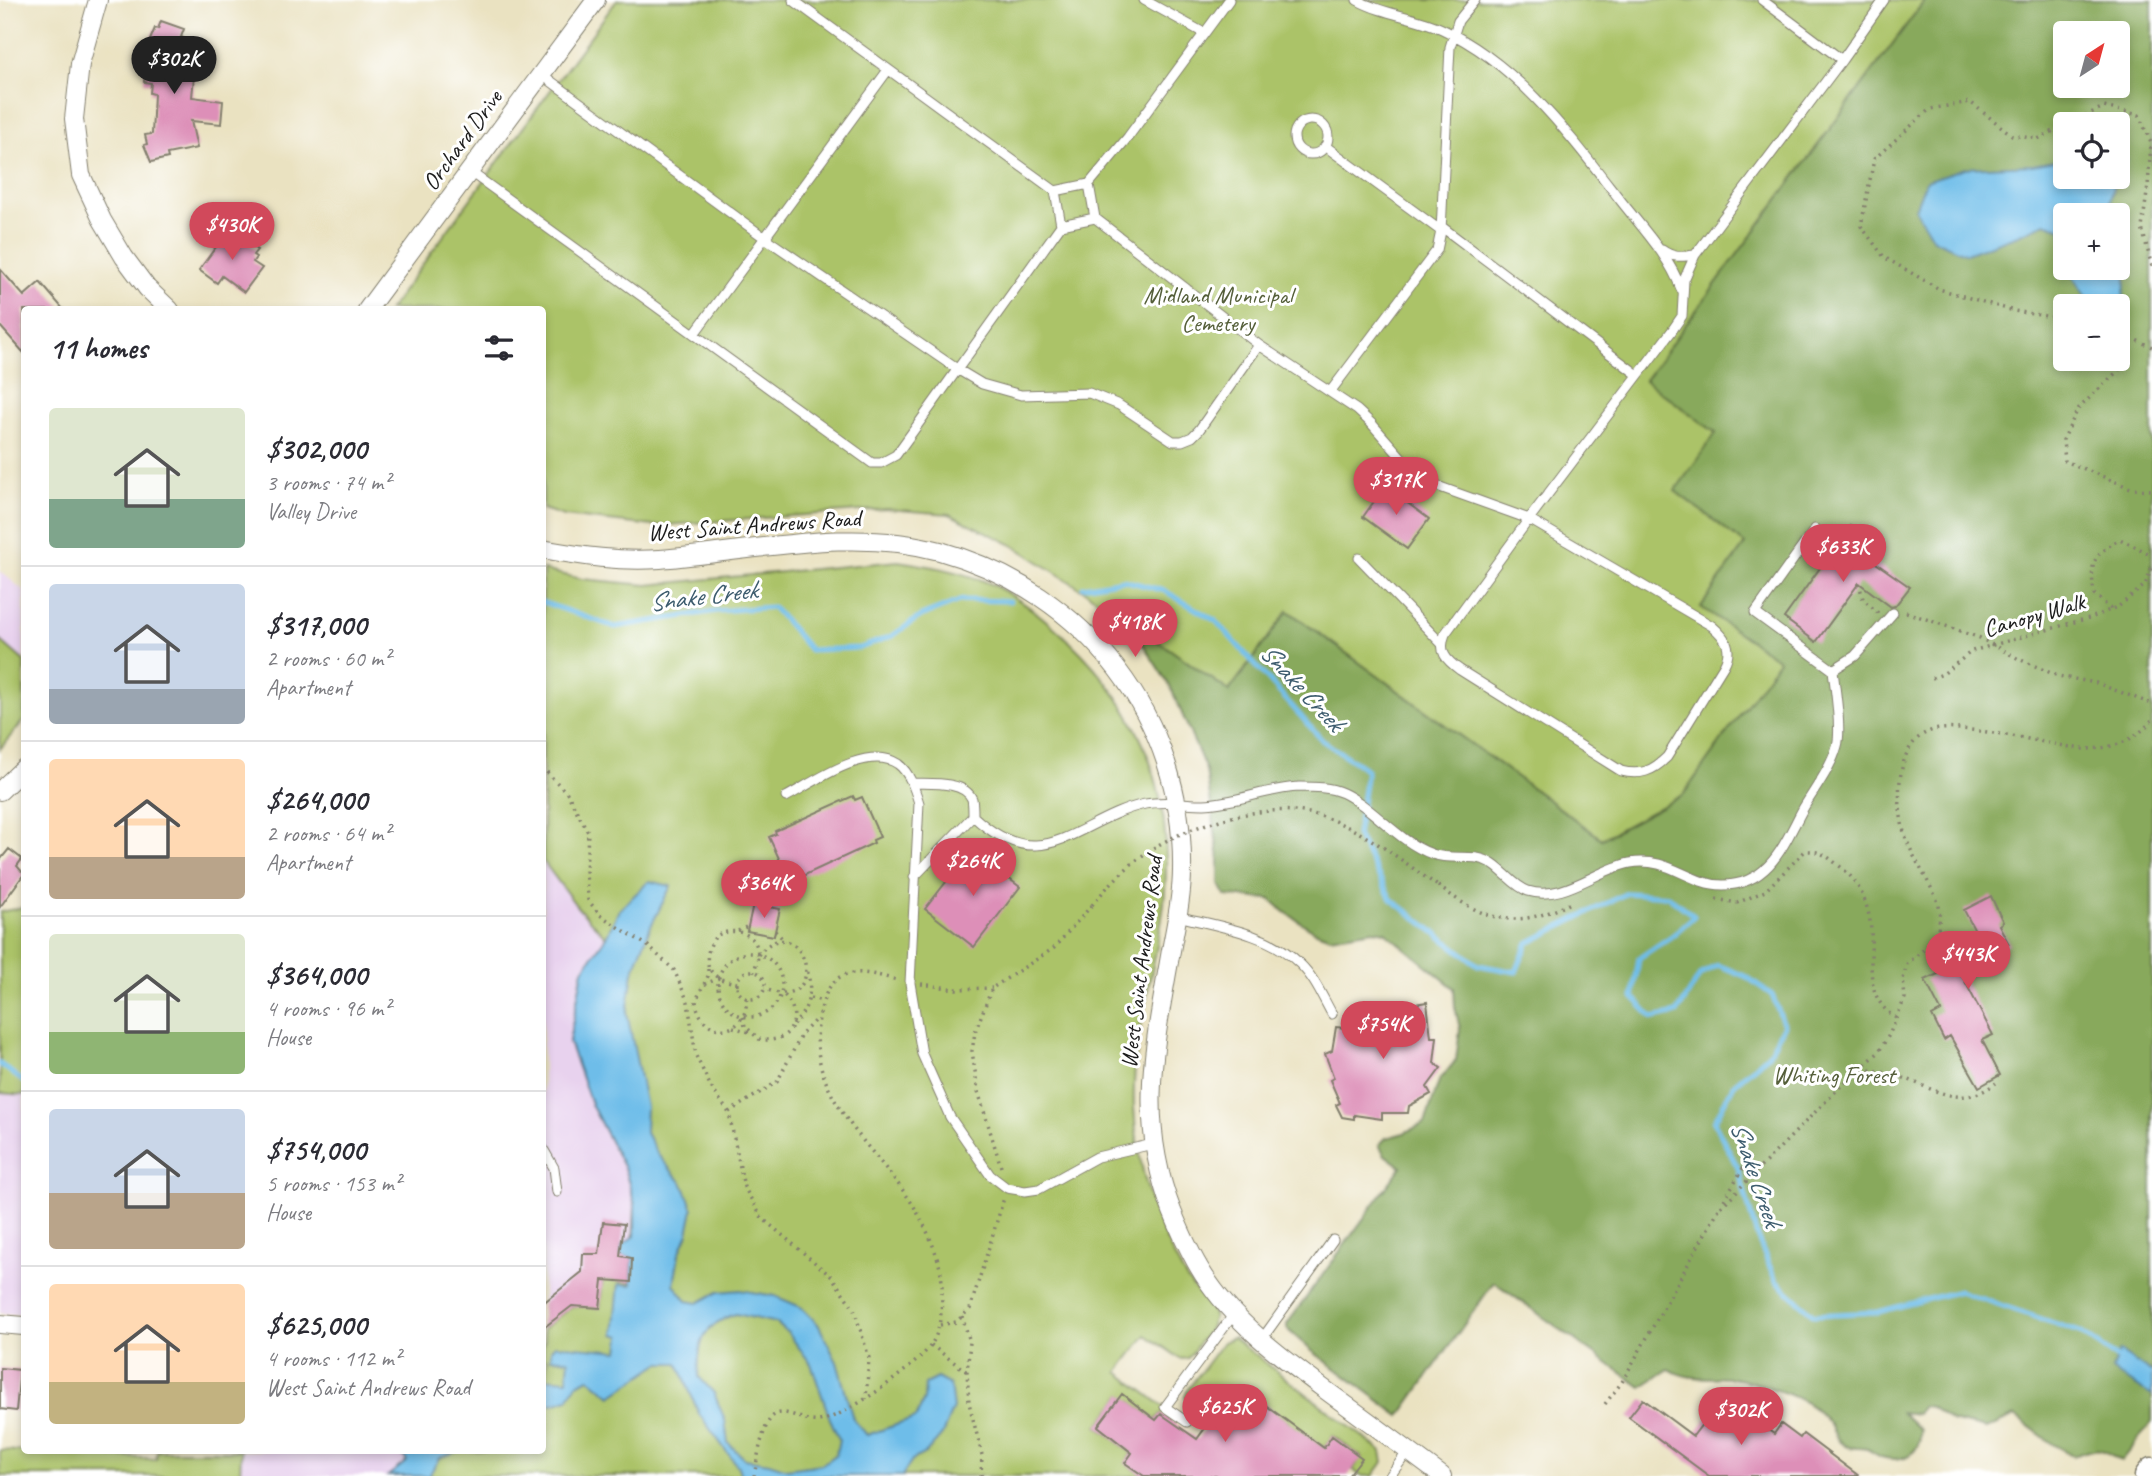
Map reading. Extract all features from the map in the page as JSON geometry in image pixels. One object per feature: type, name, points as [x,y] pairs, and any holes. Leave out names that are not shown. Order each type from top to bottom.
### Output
[{"type":"main road","points":[[2148,1476],[2152,1471]]},
{"type":"street","points":[[98,0],[80,64],[74,119],[81,174],[102,220],[124,257],[147,288],[166,306]]},
{"type":"street","name":"Orchard Drive","points":[[370,306],[596,0]]},
{"type":"street","name":"West Saint Andrews Road","points":[[546,550],[580,556],[655,559],[834,541],[898,542],[940,551],[987,568],[1046,600],[1075,622],[1104,651],[1125,678],[1157,738],[1177,802],[1182,871],[1151,1074],[1150,1110],[1153,1144],[1161,1177],[1187,1243],[1205,1276],[1234,1314],[1300,1371],[1442,1476]]},
{"type":"street","points":[[0,791],[21,771]]},
{"type":"street","points":[[0,1324],[21,1326]]},
{"type":"lane","points":[[793,0],[1055,191],[1061,225]]},
{"type":"lane","points":[[1144,0],[1204,33]]},
{"type":"lane","points":[[1055,191],[1089,184],[1128,137],[1229,0]]},
{"type":"lane","points":[[1357,0],[1381,11],[1441,28],[1506,72],[1548,110],[1655,244],[1675,272],[1683,294]]},
{"type":"lane","points":[[1330,393],[1437,250],[1442,229],[1450,47],[1458,21],[1475,0]]},
{"type":"lane","points":[[1762,0],[1842,60]]},
{"type":"lane","points":[[1089,184],[1095,218],[1259,345],[1357,410],[1407,464],[1440,487],[1529,519],[1712,626],[1728,645],[1729,655],[1667,757],[1660,765],[1643,773],[1621,771],[1448,662],[1442,652],[1441,643],[1529,519],[1682,316],[1688,267],[1695,255],[1884,0]]},
{"type":"lane","points":[[694,334],[888,70]]},
{"type":"lane","points":[[541,74],[765,238],[982,384],[1010,394],[1089,393],[1119,405],[1164,437],[1182,441],[1192,438],[1199,430],[1259,345]]},
{"type":"lane","points":[[1325,146],[1638,375]]},
{"type":"lane","points":[[470,171],[872,463],[881,463],[896,455],[1061,225],[1095,218]]},
{"type":"lane","points":[[1655,244],[1670,255],[1695,255]]},
{"type":"lane","points":[[912,783],[948,785],[964,790],[972,799],[973,816],[984,826],[1016,843],[1045,846],[1069,838],[1122,810],[1149,803],[1216,803],[1296,787],[1319,788],[1342,793],[1414,846],[1450,859],[1481,858],[1492,863],[1526,890],[1551,893],[1602,871],[1631,863],[1664,863],[1695,878],[1721,885],[1737,883],[1753,877],[1774,861],[1826,773],[1838,744],[1833,670],[1755,613],[1815,529]]},
{"type":"lane","points":[[1359,558],[1441,643]]},
{"type":"lane","points":[[1833,670],[1855,656],[1893,613]]},
{"type":"lane","points":[[786,797],[854,761],[878,757],[898,764],[912,783],[919,803],[911,983],[922,1054],[950,1117],[990,1175],[1007,1188],[1025,1191],[1040,1189],[1097,1157],[1153,1144]]},
{"type":"lane","points":[[914,877],[973,816]]},
{"type":"lane","points":[[1177,916],[1237,931],[1274,945],[1298,961],[1312,978],[1332,1014]]},
{"type":"lane","points":[[546,1154],[554,1168],[557,1192]]},
{"type":"lane","points":[[1262,1339],[1333,1240]]},
{"type":"lane","points":[[1187,1422],[1165,1407],[1234,1314]]},
{"type":"lane","points":[[1390,1476],[1408,1451]]},
{"type":"path","points":[[2053,132],[2038,139],[2012,135],[1970,102],[1930,109],[1874,159],[1861,226],[1884,257],[1939,289],[2014,311],[2053,316]]},
{"type":"path","points":[[2093,112],[2104,107],[2126,112]]},
{"type":"path","points":[[2130,113],[2139,115],[2151,143],[2143,228],[2152,267]]},
{"type":"path","points":[[2130,337],[2152,347]]},
{"type":"path","points":[[2118,371],[2078,410],[2063,440],[2065,461],[2133,489],[2152,490]]},
{"type":"path","name":"Canopy Walk","points":[[2112,609],[2094,594],[2091,571],[2099,551],[2120,539],[2152,555]]},
{"type":"path","name":"Canopy Walk","points":[[1932,678],[1943,674],[1972,651],[2112,609],[2145,584],[2152,567]]},
{"type":"path","points":[[1859,583],[1863,599],[1872,610],[1882,615],[1905,611],[1924,617],[1979,638],[2058,676],[2096,683],[2152,704]]},
{"type":"path","points":[[1721,1206],[1843,1084],[1878,1053],[1905,998],[1903,979],[1907,964],[1928,948],[1937,933],[1940,905],[1904,830],[1899,799],[1898,783],[1902,766],[1916,741],[1937,729],[1954,729],[2015,735],[2082,750],[2111,747],[2128,741],[2141,734],[2152,720]]},
{"type":"path","points":[[546,771],[567,793],[588,832],[588,900],[600,915],[648,946],[674,970],[688,1002],[696,1056],[711,1087],[729,1113],[744,1187],[762,1218],[832,1277],[855,1308],[869,1358],[866,1399]]},
{"type":"path","points":[[754,1476],[766,1426],[773,1415],[783,1412],[809,1422],[826,1419],[855,1405],[906,1369],[931,1345],[940,1325],[942,1281],[932,1242],[912,1205],[844,1119],[828,1087],[816,1050],[818,1017],[827,989],[841,976],[860,971],[911,983],[956,989],[992,988],[1054,948],[1106,888],[1157,846],[1223,817],[1250,813],[1281,811],[1312,814],[1338,823],[1371,839],[1474,910],[1507,919],[1542,916],[1577,900]]},
{"type":"path","points":[[1706,895],[1737,903],[1750,900],[1771,886],[1805,851],[1817,850],[1850,873],[1861,889],[1871,930],[1870,971],[1876,994],[1879,1004],[1896,1018]]},
{"type":"path","points":[[748,926],[738,931],[724,932],[716,936],[710,944],[707,953],[708,976],[696,1001],[701,1019],[717,1029],[741,1028],[758,1039],[777,1040],[800,1019],[810,998],[811,982],[804,956],[798,948],[786,942],[775,931]]},
{"type":"path","points":[[738,931],[750,938],[758,955]]},
{"type":"path","points":[[754,972],[758,955],[764,947],[772,943],[786,942]]},
{"type":"path","points":[[738,955],[758,955],[776,965],[781,974],[782,993],[769,1012],[757,1017],[743,1017],[730,1011],[722,1001],[718,988],[719,978],[727,962],[738,955]]},
{"type":"path","points":[[708,963],[719,978],[737,983]]},
{"type":"path","points":[[764,989],[782,993],[792,991],[800,985],[807,966]]},
{"type":"path","points":[[754,972],[763,979],[764,989],[758,997],[748,999],[740,993],[737,983],[743,973],[754,972]]},
{"type":"path","points":[[703,985],[719,978]]},
{"type":"path","points":[[940,1325],[956,1322],[970,1309],[1007,1188],[978,1091],[972,1051],[975,1032],[992,988]]},
{"type":"path","points":[[782,993],[793,1008],[792,1027]]},
{"type":"path","points":[[810,998],[823,1001]]},
{"type":"path","points":[[731,1027],[743,1017],[748,999]]},
{"type":"path","points":[[743,1017],[751,1034]]},
{"type":"path","points":[[729,1113],[777,1082],[802,1034],[818,1017]]},
{"type":"path","points":[[1862,1069],[1884,1072],[1952,1096],[1967,1097],[1996,1083]]},
{"type":"path","points":[[1605,1404],[1622,1382],[1743,1168]]},
{"type":"path","points":[[962,1316],[970,1342],[967,1373],[969,1403],[982,1455],[981,1476]]},
{"type":"path","points":[[931,1345],[967,1373]]},
{"type":"shaded area","points":[[0,571],[21,588],[21,658],[0,640]]},
{"type":"shaded area","points":[[546,865],[578,908],[606,937],[583,970],[592,1106],[625,1170],[635,1205],[635,1236],[631,1282],[600,1308],[546,1328]]},
{"type":"shaded area","points":[[0,1093],[21,1095],[21,1315],[0,1313]]},
{"type":"shaded area","points":[[241,1454],[402,1454],[407,1461],[388,1476],[240,1476]]},
{"type":"green space","name":"Midland Municipal Cemetery","points":[[617,0],[1925,0],[1645,380],[1716,433],[1745,544],[1701,607],[1780,660],[1683,795],[1602,839],[1288,611],[1229,691],[1114,610],[1011,544],[949,514],[887,509],[653,526],[564,516],[546,510],[546,306],[392,306]]},
{"type":"green space","name":"Whiting Forest","points":[[1925,0],[2152,0],[2152,1422],[2121,1461],[2098,1450],[2074,1456],[2054,1445],[2015,1416],[1986,1429],[1951,1421],[1931,1407],[1923,1406],[1917,1414],[1901,1412],[1920,1430],[1918,1445],[1914,1451],[1897,1459],[1881,1457],[1867,1449],[1844,1445],[1826,1420],[1811,1406],[1794,1396],[1759,1384],[1731,1378],[1684,1376],[1669,1369],[1641,1387],[1494,1282],[1400,1416],[1312,1351],[1287,1329],[1287,1324],[1401,1167],[1385,1155],[1379,1145],[1386,1138],[1425,1123],[1439,1081],[1456,1060],[1460,1029],[1454,988],[1385,932],[1374,930],[1330,937],[1314,931],[1270,899],[1226,896],[1219,884],[1219,859],[1206,770],[1171,688],[1144,646],[1114,610],[1229,691],[1288,611],[1602,839],[1683,795],[1779,660],[1701,607],[1745,544],[1675,491],[1716,433],[1645,380]]},
{"type":"green space","points":[[898,561],[957,572],[1001,589],[1041,616],[1095,668],[1135,727],[1159,792],[1166,864],[1160,929],[1136,1055],[1136,1129],[1143,1172],[1164,1234],[1183,1273],[1214,1317],[1210,1328],[1188,1358],[1181,1359],[1146,1335],[1118,1372],[1172,1413],[1168,1419],[1161,1414],[1156,1420],[1122,1395],[1098,1426],[1132,1453],[1126,1463],[1144,1476],[388,1476],[407,1461],[402,1454],[546,1454],[546,1327],[572,1306],[600,1308],[603,1280],[631,1282],[635,1205],[625,1170],[592,1106],[569,1042],[583,970],[606,937],[578,908],[546,865],[546,571],[582,579],[647,585]]},
{"type":"green space","points":[[0,640],[21,658],[21,724],[0,749]]},
{"type":"green space","points":[[21,908],[21,1095],[0,1093],[0,912]]},
{"type":"green space","points":[[1233,1338],[1381,1451],[1383,1462],[1373,1476],[1361,1476],[1353,1470],[1361,1457],[1333,1436],[1324,1448],[1241,1388],[1233,1399],[1220,1391],[1203,1415],[1188,1404],[1185,1397],[1188,1389],[1223,1342]]},
{"type":"green space","points":[[0,1450],[21,1451],[21,1454],[156,1459],[157,1454],[241,1454],[240,1476],[0,1476]]},
{"type":"water","points":[[2053,161],[2053,189],[2112,189],[2110,203],[2053,203],[2053,226],[2045,223],[1966,254],[1933,239],[1915,209],[1926,181],[1965,168],[2033,165]]},
{"type":"water","points":[[2075,280],[2126,280],[2124,294],[2084,294]]},
{"type":"water","points":[[649,881],[671,886],[650,928],[633,972],[627,1013],[646,1107],[645,1131],[658,1155],[683,1184],[693,1209],[688,1233],[679,1254],[674,1284],[687,1301],[698,1303],[718,1292],[740,1290],[775,1296],[801,1307],[818,1324],[837,1362],[853,1419],[867,1435],[916,1418],[924,1399],[925,1384],[937,1378],[950,1385],[953,1408],[942,1435],[927,1452],[912,1460],[902,1476],[741,1476],[738,1467],[699,1414],[678,1363],[660,1363],[611,1396],[589,1378],[577,1384],[568,1399],[553,1404],[546,1403],[546,1378],[567,1380],[569,1360],[551,1358],[551,1349],[555,1345],[619,1351],[621,1336],[614,1334],[619,1284],[632,1285],[632,1258],[620,1256],[621,1246],[635,1236],[635,1205],[625,1170],[592,1106],[569,1042],[583,970],[606,937],[619,910]],"holes":[[[736,1314],[776,1323],[788,1333],[811,1364],[839,1439],[836,1454],[822,1464],[787,1469],[745,1459],[728,1443],[725,1420],[714,1393],[699,1377],[699,1355],[709,1330]]]},
{"type":"water","points":[[2119,1351],[2152,1373],[2152,1396],[2112,1370]]},
{"type":"water","points":[[402,1454],[450,1454],[439,1458],[429,1476],[388,1476],[407,1461]]},
{"type":"building","points":[[161,21],[184,29],[181,37],[185,39],[177,60],[192,61],[191,65],[195,66],[192,97],[223,101],[221,124],[191,121],[197,148],[167,154],[168,158],[151,162],[144,145],[147,144],[145,135],[152,134],[154,94],[150,93],[151,83],[144,82],[148,45]]},
{"type":"building","points":[[227,232],[232,236],[235,233],[257,250],[253,255],[256,257],[253,262],[262,268],[244,292],[222,276],[217,283],[199,270]]},
{"type":"building","points":[[0,269],[24,296],[40,282],[61,306],[21,306],[21,350],[0,326]]},
{"type":"building","points":[[1387,483],[1405,496],[1402,499],[1429,519],[1407,549],[1363,517]]},
{"type":"building","points":[[1850,526],[1881,549],[1873,561],[1910,587],[1895,606],[1891,607],[1859,583],[1816,642],[1784,618]]},
{"type":"building","points":[[853,796],[855,800],[862,797],[880,837],[873,840],[874,843],[796,879],[795,875],[788,878],[769,837],[776,834],[775,831]]},
{"type":"building","points":[[9,849],[21,858],[17,866],[21,871],[21,878],[0,907],[0,860]]},
{"type":"building","points":[[971,850],[1020,887],[974,947],[925,909]]},
{"type":"building","points":[[1991,896],[2003,922],[1999,925],[2009,944],[1959,970],[1993,1035],[1982,1040],[2000,1075],[1979,1087],[1950,1036],[1944,1040],[1932,1016],[1941,1011],[1925,980],[1940,973],[1932,957],[1977,935],[1964,910]]},
{"type":"building","points":[[753,904],[780,909],[774,936],[747,931]]},
{"type":"building","points":[[1427,1002],[1431,1037],[1437,1037],[1434,1063],[1441,1068],[1427,1087],[1431,1094],[1409,1106],[1408,1113],[1382,1113],[1382,1119],[1354,1115],[1354,1119],[1342,1117],[1336,1105],[1340,1103],[1330,1080],[1334,1078],[1325,1054],[1332,1051],[1336,1027],[1345,1028],[1359,1008],[1366,1013],[1390,1003],[1391,1008]]},
{"type":"building","points":[[603,1222],[624,1224],[620,1256],[632,1258],[631,1282],[603,1280],[600,1308],[572,1306],[546,1326],[546,1301],[582,1272],[583,1254],[599,1254]]},
{"type":"building","points":[[0,1368],[20,1370],[16,1411],[0,1409]]},
{"type":"building","points":[[1241,1387],[1324,1448],[1332,1436],[1362,1458],[1348,1476],[1144,1476],[1125,1463],[1132,1453],[1098,1426],[1122,1394],[1156,1420],[1161,1414],[1197,1439],[1214,1416],[1218,1419]]},
{"type":"building","points":[[1643,1399],[1693,1436],[1709,1415],[1722,1424],[1735,1406],[1774,1434],[1781,1424],[1800,1438],[1803,1434],[1859,1476],[1709,1476],[1629,1417]]},
{"type":"waterway","name":"Snake Creek","points":[[1083,587],[1123,580],[1165,591],[1216,621],[1323,741],[1367,770],[1357,835],[1391,899],[1478,965],[1516,972],[1528,943],[1627,893],[1668,896],[1694,916],[1673,935],[1639,958],[1633,997],[1653,1018],[1677,1013],[1700,975],[1718,965],[1747,977],[1772,995],[1784,1025],[1768,1055],[1734,1084],[1714,1122],[1738,1168],[1757,1237],[1776,1281],[1814,1315],[1878,1312],[1959,1291],[2080,1332],[2121,1361]]},
{"type":"waterway","name":"Snake Creek","points":[[546,603],[615,627],[716,611],[773,607],[810,650],[860,648],[892,636],[921,616],[962,600],[1010,601]]},
{"type":"waterway","name":"Snake Creek","points":[[0,1064],[21,1080]]}]
